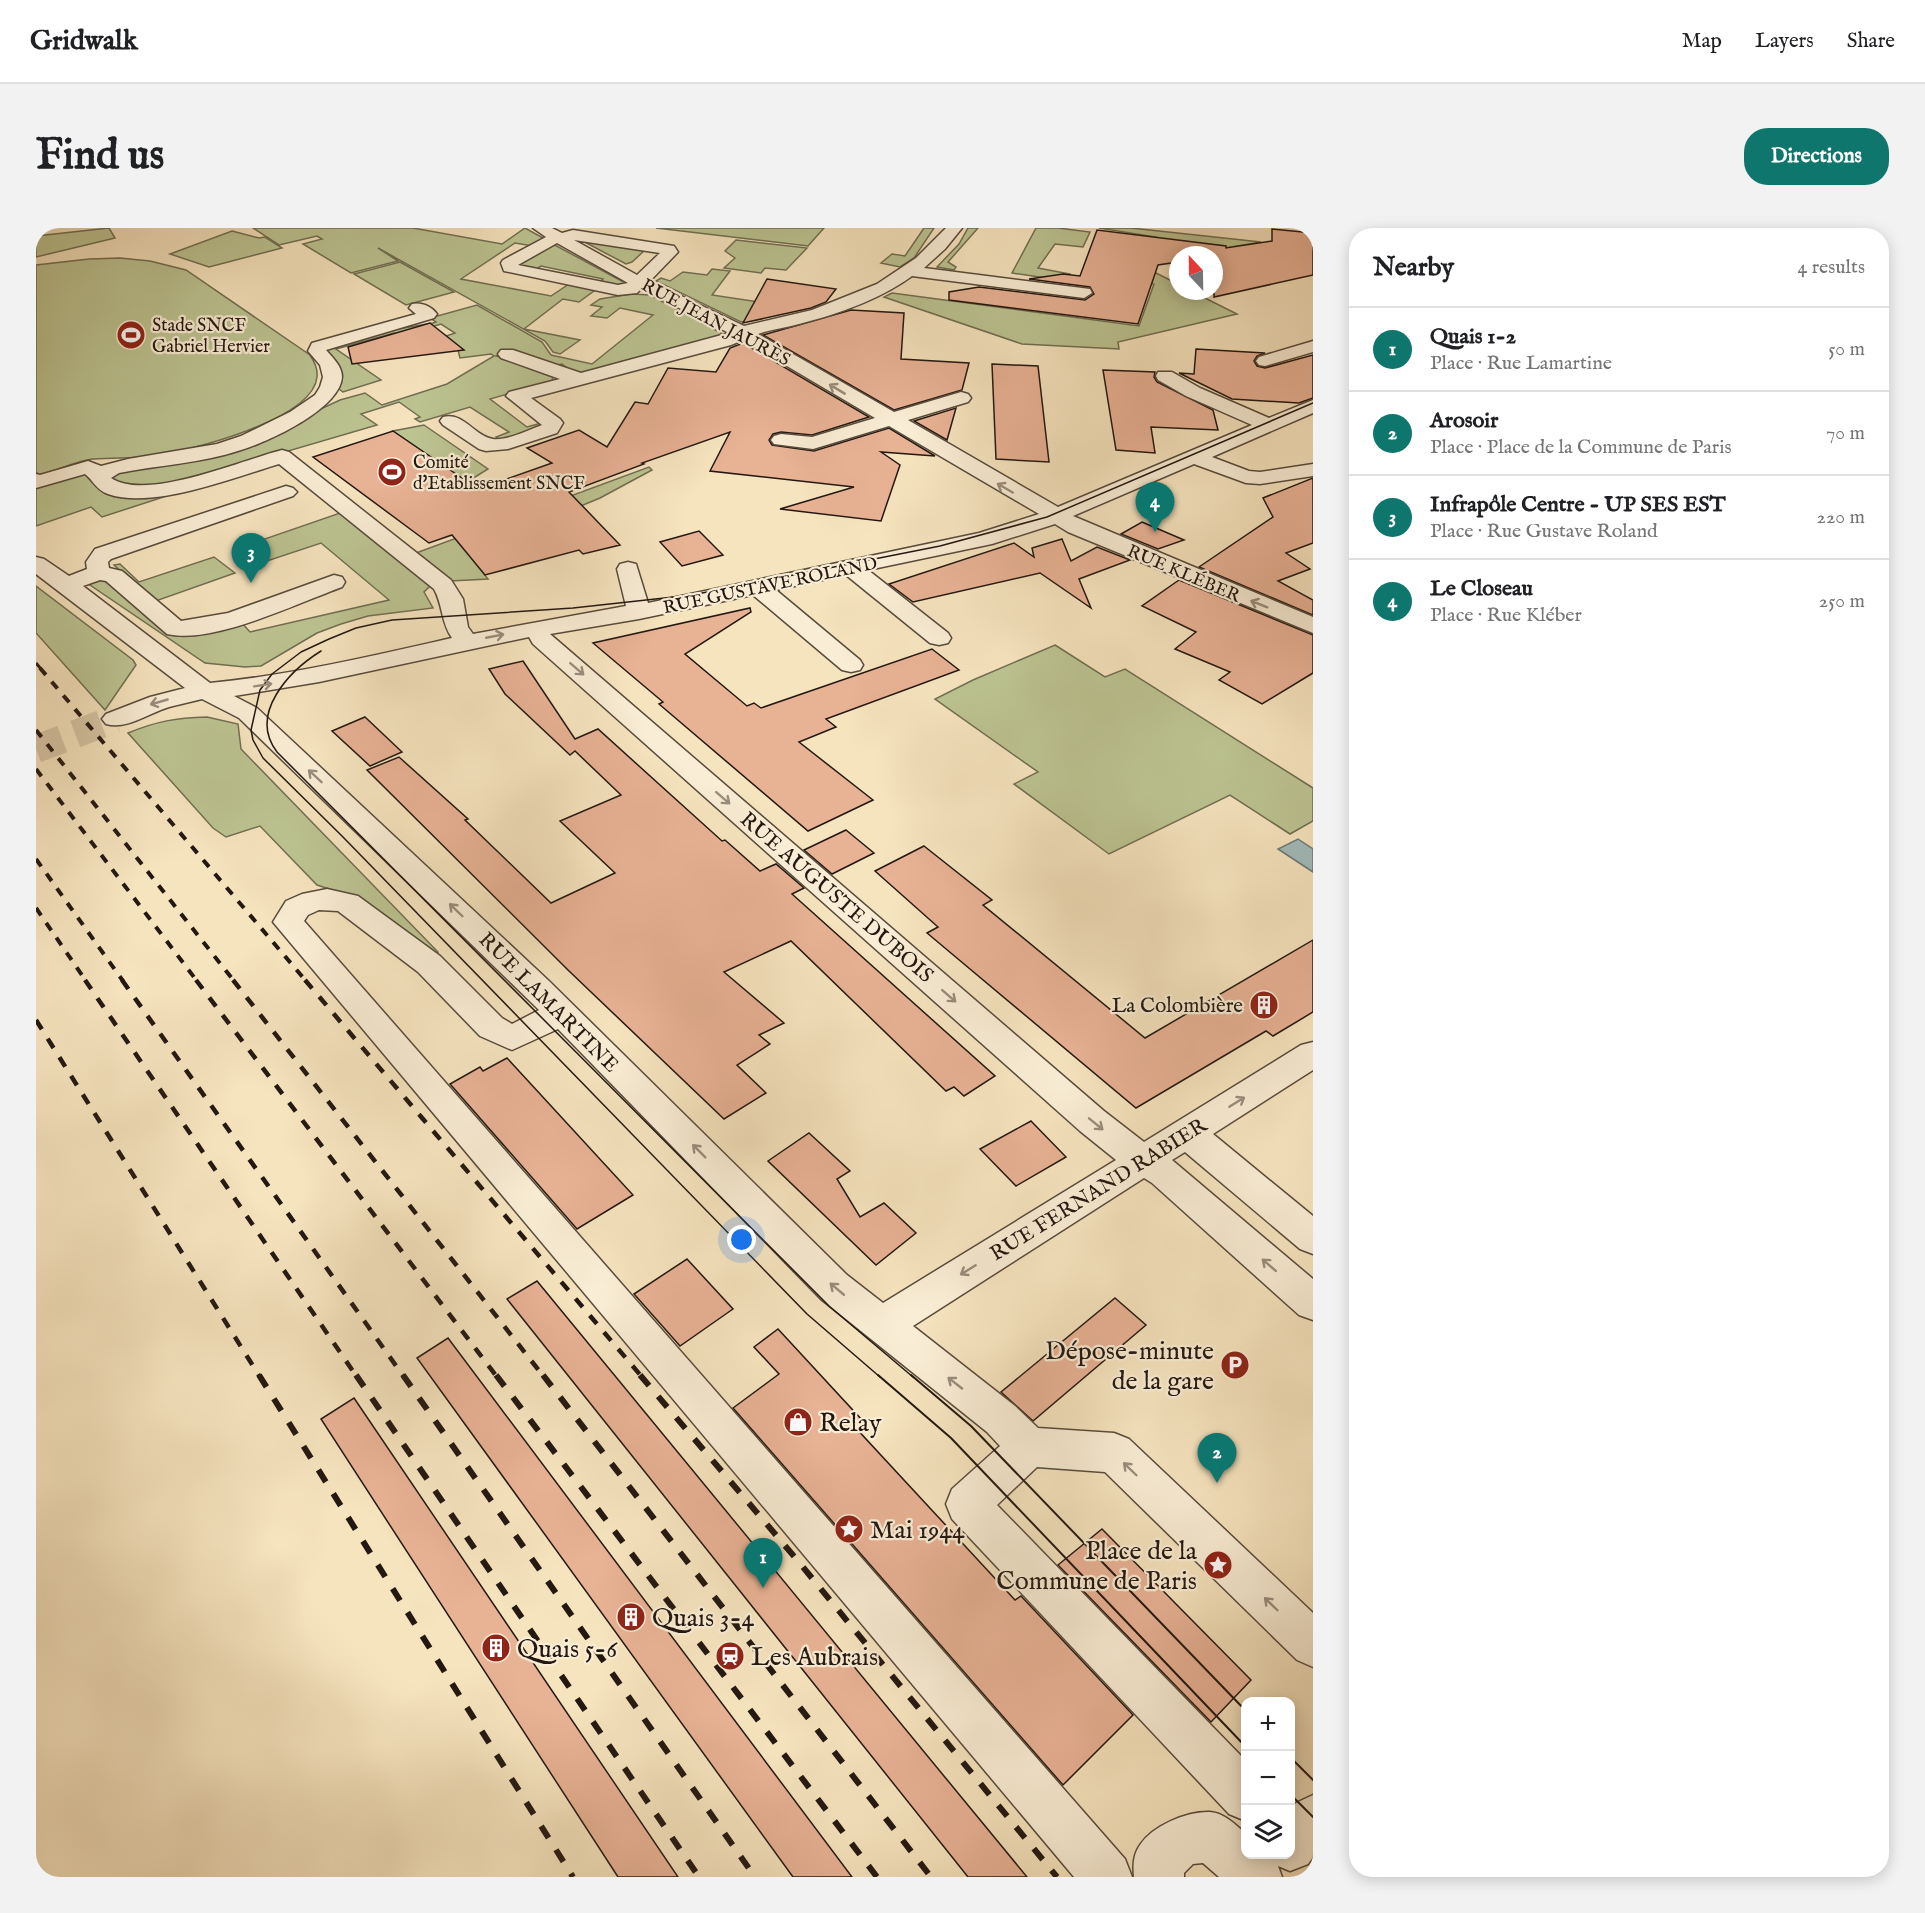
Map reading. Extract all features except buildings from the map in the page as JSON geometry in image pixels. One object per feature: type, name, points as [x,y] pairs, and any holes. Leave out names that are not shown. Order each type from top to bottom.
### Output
[{"type":"street","name":"RUE JEAN JAURÈS","points":[[541,228],[572,234],[639,282],[744,333],[1056,516]]},
{"type":"street","points":[[450,421],[486,445],[501,445],[550,429],[553,423],[516,396],[814,315],[857,300],[924,260],[954,228]]},
{"type":"street","points":[[572,234],[668,249],[670,252],[639,282],[631,289],[618,290],[510,268],[509,263],[548,241],[572,234]]},
{"type":"street","points":[[908,271],[1084,293]]},
{"type":"street","points":[[101,476],[113,468],[125,465],[196,455],[236,445],[305,413],[324,396],[332,378],[331,366],[317,351],[318,347],[428,314],[418,308]]},
{"type":"street","points":[[1266,361],[1313,346]]},
{"type":"street","points":[[507,354],[579,380]]},
{"type":"street","points":[[1165,376],[1193,392],[1269,425]]},
{"type":"street","points":[[781,440],[813,442],[961,398]]},
{"type":"street","name":"RUE GUSTAVE ROLAND","points":[[115,719],[159,702],[205,691],[274,683],[467,642],[639,612],[959,545],[1056,516],[1313,406]]},
{"type":"street","points":[[101,476],[100,480],[105,487],[129,493],[145,493],[170,489],[282,456],[442,585],[450,599],[456,627],[467,642]]},
{"type":"street","points":[[1194,457],[1246,477],[1260,478],[1312,470]]},
{"type":"street","points":[[36,480],[38,482],[88,467],[101,476]]},
{"type":"street","points":[[99,573],[97,562],[102,554],[286,492]]},
{"type":"street","name":"RUE KLÉBER","points":[[1056,516],[1184,574],[1313,626]]},
{"type":"street","name":"RUE LAMARTINE","points":[[36,564],[66,584],[205,691],[248,713],[562,1013],[834,1287],[884,1324],[1001,1419],[1029,1447]]},
{"type":"street","points":[[851,568],[939,638]]},
{"type":"street","points":[[628,569],[639,612]]},
{"type":"street","points":[[66,584],[99,573],[114,576],[175,629],[196,629],[218,624],[334,582]]},
{"type":"street","points":[[758,587],[851,664]]},
{"type":"street","name":"RUE AUGUSTE DUBOIS","points":[[535,629],[542,639],[1083,1114],[1143,1161]]},
{"type":"street","points":[[562,1013],[512,1038],[490,1027],[429,964],[347,903],[327,898],[313,901],[297,908],[288,922],[1107,1877]]},
{"type":"street","name":"RUE FERNAND RABIER","points":[[884,1324],[1313,1054]]},
{"type":"street","points":[[1187,1133],[1313,1238]]},
{"type":"street","points":[[1143,1161],[1165,1173],[1313,1303]]},
{"type":"street","points":[[1241,1793],[967,1504],[1029,1447],[1114,1453],[1313,1644]]},
{"type":"street","points":[[1295,1840],[1313,1820]]},
{"type":"street","points":[[1159,1877],[1158,1862],[1182,1841],[1211,1837],[1257,1877]]},
{"type":"street","points":[[1264,1877],[1279,1859]]},
{"type":"green space","points":[[109,228],[115,238],[36,257],[36,236]]},
{"type":"green space","points":[[253,228],[413,228],[502,244],[525,228],[545,239],[533,246],[515,243],[461,279],[551,296],[569,284],[598,288],[579,302],[563,299],[524,329],[580,340],[560,354],[553,352],[545,341],[378,248],[398,261],[351,273],[303,244],[322,239],[317,236],[279,245]]},
{"type":"green space","points":[[656,228],[824,228],[808,246]]},
{"type":"green space","points":[[924,228],[934,228],[914,258],[900,267],[881,263],[892,254],[905,256]]},
{"type":"green space","points":[[968,228],[978,228],[948,262],[956,267],[954,270],[937,267],[959,244]]},
{"type":"green space","points":[[1036,228],[1090,232],[1083,247],[1055,244],[1038,268],[1070,274],[1066,281],[1012,273]]},
{"type":"green space","points":[[1099,228],[1131,228],[1261,242],[1223,248],[1223,246],[1169,246],[1169,257],[1136,263],[1169,280],[1169,300],[1209,300],[1237,314],[1118,342],[1119,349],[1022,344],[884,297],[892,293],[1139,326],[1154,284],[1112,278],[1153,247],[1156,237]]},
{"type":"green space","points":[[232,231],[259,238],[265,237],[282,248],[209,267],[170,254]]},
{"type":"green space","points":[[579,239],[645,250],[632,262],[626,264]]},
{"type":"green space","points":[[736,240],[807,248],[786,270],[765,268],[761,273],[724,268],[735,258],[725,251]]},
{"type":"green space","points":[[551,243],[631,286],[598,284],[603,279],[541,266],[533,271],[512,266]]},
{"type":"green space","points":[[120,258],[150,261],[186,270],[310,355],[317,377],[310,393],[295,407],[273,420],[220,440],[153,456],[87,460],[40,476],[36,472],[36,265]]},
{"type":"green space","points":[[400,262],[454,292],[406,305],[354,274]]},
{"type":"green space","points":[[712,269],[730,271],[712,295],[765,303],[760,319],[741,322],[656,281],[661,278],[670,281],[683,272],[707,275]]},
{"type":"green space","points":[[631,294],[650,295],[721,333],[721,337],[581,375],[575,374],[562,364],[553,366],[510,352],[496,356],[519,362],[553,377],[552,381],[490,399],[527,427],[541,423],[544,426],[499,440],[496,437],[509,432],[470,407],[420,422],[415,419],[420,417],[399,402],[361,414],[377,425],[169,486],[145,490],[107,482],[115,469],[239,447],[340,400],[365,393],[382,405],[447,384],[494,356],[491,354],[460,358],[457,346],[446,336],[455,333],[441,324],[400,336],[394,333],[336,349],[381,380],[343,392],[335,386],[324,348],[392,330],[433,323],[436,322],[430,318],[477,305],[542,342],[551,355],[592,364],[653,315],[620,308],[607,318],[591,316],[602,307],[591,305],[600,299]]},
{"type":"green space","points":[[424,425],[488,469],[467,482],[393,431]]},
{"type":"green space","points":[[649,467],[652,470],[600,498],[535,525],[461,545],[488,579],[450,581],[416,553]]},
{"type":"green space","points":[[87,473],[102,490],[188,489],[102,517],[91,507],[36,526],[36,485]]},
{"type":"green space","points":[[340,513],[430,586],[424,592],[433,608],[368,616],[341,624],[317,633],[261,666],[245,667],[205,663],[87,583],[101,578],[172,634],[242,623],[250,632],[389,600],[321,543],[258,564],[239,548]]},
{"type":"green space","points":[[214,557],[235,573],[153,602],[114,565],[120,564],[139,582]]},
{"type":"green space","points":[[36,586],[133,660],[136,665],[105,710],[36,633]]},
{"type":"green space","points":[[1055,645],[1105,677],[1125,669],[1313,788],[1313,821],[1290,834],[1230,795],[1109,854],[1014,784],[1038,772],[935,699]]},
{"type":"green space","points":[[207,717],[238,724],[241,749],[438,952],[434,959],[354,897],[317,885],[260,826],[226,837],[213,828],[128,733],[167,721]]},
{"type":"water","points":[[1298,839],[1313,849],[1313,872],[1278,849]]},
{"type":"tunnel","points":[[36,749],[115,719]]},
{"type":"tram line","points":[[880,1377],[807,1314],[342,836],[263,758],[253,740],[251,730],[260,690],[272,674],[301,652],[356,628],[392,620],[573,608],[692,595],[940,546],[1047,517],[1313,403]]},
{"type":"tram line","points":[[321,651],[297,670],[276,695],[267,723],[269,738],[277,752],[829,1306],[913,1377]]},
{"type":"tram line","points":[[878,1375],[951,1438],[1241,1742]]},
{"type":"tram line","points":[[911,1375],[971,1426],[1241,1706]]},
{"type":"tram line","points":[[1295,1762],[1313,1780]]},
{"type":"tram line","points":[[1295,1799],[1313,1817]]},
{"type":"railway","points":[[36,663],[41,669]]},
{"type":"railway","points":[[40,668],[306,981]]},
{"type":"railway","points":[[36,730],[234,981]]},
{"type":"railway","points":[[36,769],[197,981]]},
{"type":"railway","points":[[36,859],[123,981]]},
{"type":"railway","points":[[36,908],[86,981]]},
{"type":"railway","points":[[85,980],[357,1377]]},
{"type":"railway","points":[[122,980],[404,1377]]},
{"type":"railway","points":[[196,980],[497,1377]]},
{"type":"railway","points":[[233,980],[544,1377]]},
{"type":"railway","points":[[305,980],[642,1377]]},
{"type":"railway","points":[[36,1020],[260,1377]]},
{"type":"railway","points":[[259,1375],[573,1877]]},
{"type":"railway","points":[[356,1375],[699,1877]]},
{"type":"railway","points":[[403,1375],[755,1877]]},
{"type":"railway","points":[[496,1375],[877,1877]]},
{"type":"railway","points":[[543,1375],[931,1877]]},
{"type":"railway","points":[[640,1375],[798,1561],[1057,1877]]},
{"type":"place","name":"Stade SNCF Gabriel Hervier","points":[[131,335]]},
{"type":"place","name":"Comité d'Etablissement SNCF","points":[[392,472]]},
{"type":"place","name":"Le Closeau","points":[[1155,532]]},
{"type":"place","name":"Infrapôle Centre - UP SES EST","points":[[251,583]]},
{"type":"place","name":"La Colombière","points":[[1264,1005]]},
{"type":"place","name":"Dépose-minute de la gare","points":[[1235,1365]]},
{"type":"place","name":"Relay","points":[[798,1422]]},
{"type":"place","name":"Arosoir","points":[[1217,1483]]},
{"type":"place","name":"Mai 1944","points":[[849,1529]]},
{"type":"place","name":"Place de la Commune de Paris","points":[[1218,1565]]},
{"type":"place","name":"Quais 1-2","points":[[763,1588]]},
{"type":"place","name":"Quais 3-4","points":[[631,1617]]},
{"type":"place","name":"Quais 5-6","points":[[496,1648]]},
{"type":"place","name":"Les Aubrais","points":[[730,1656]]}]
